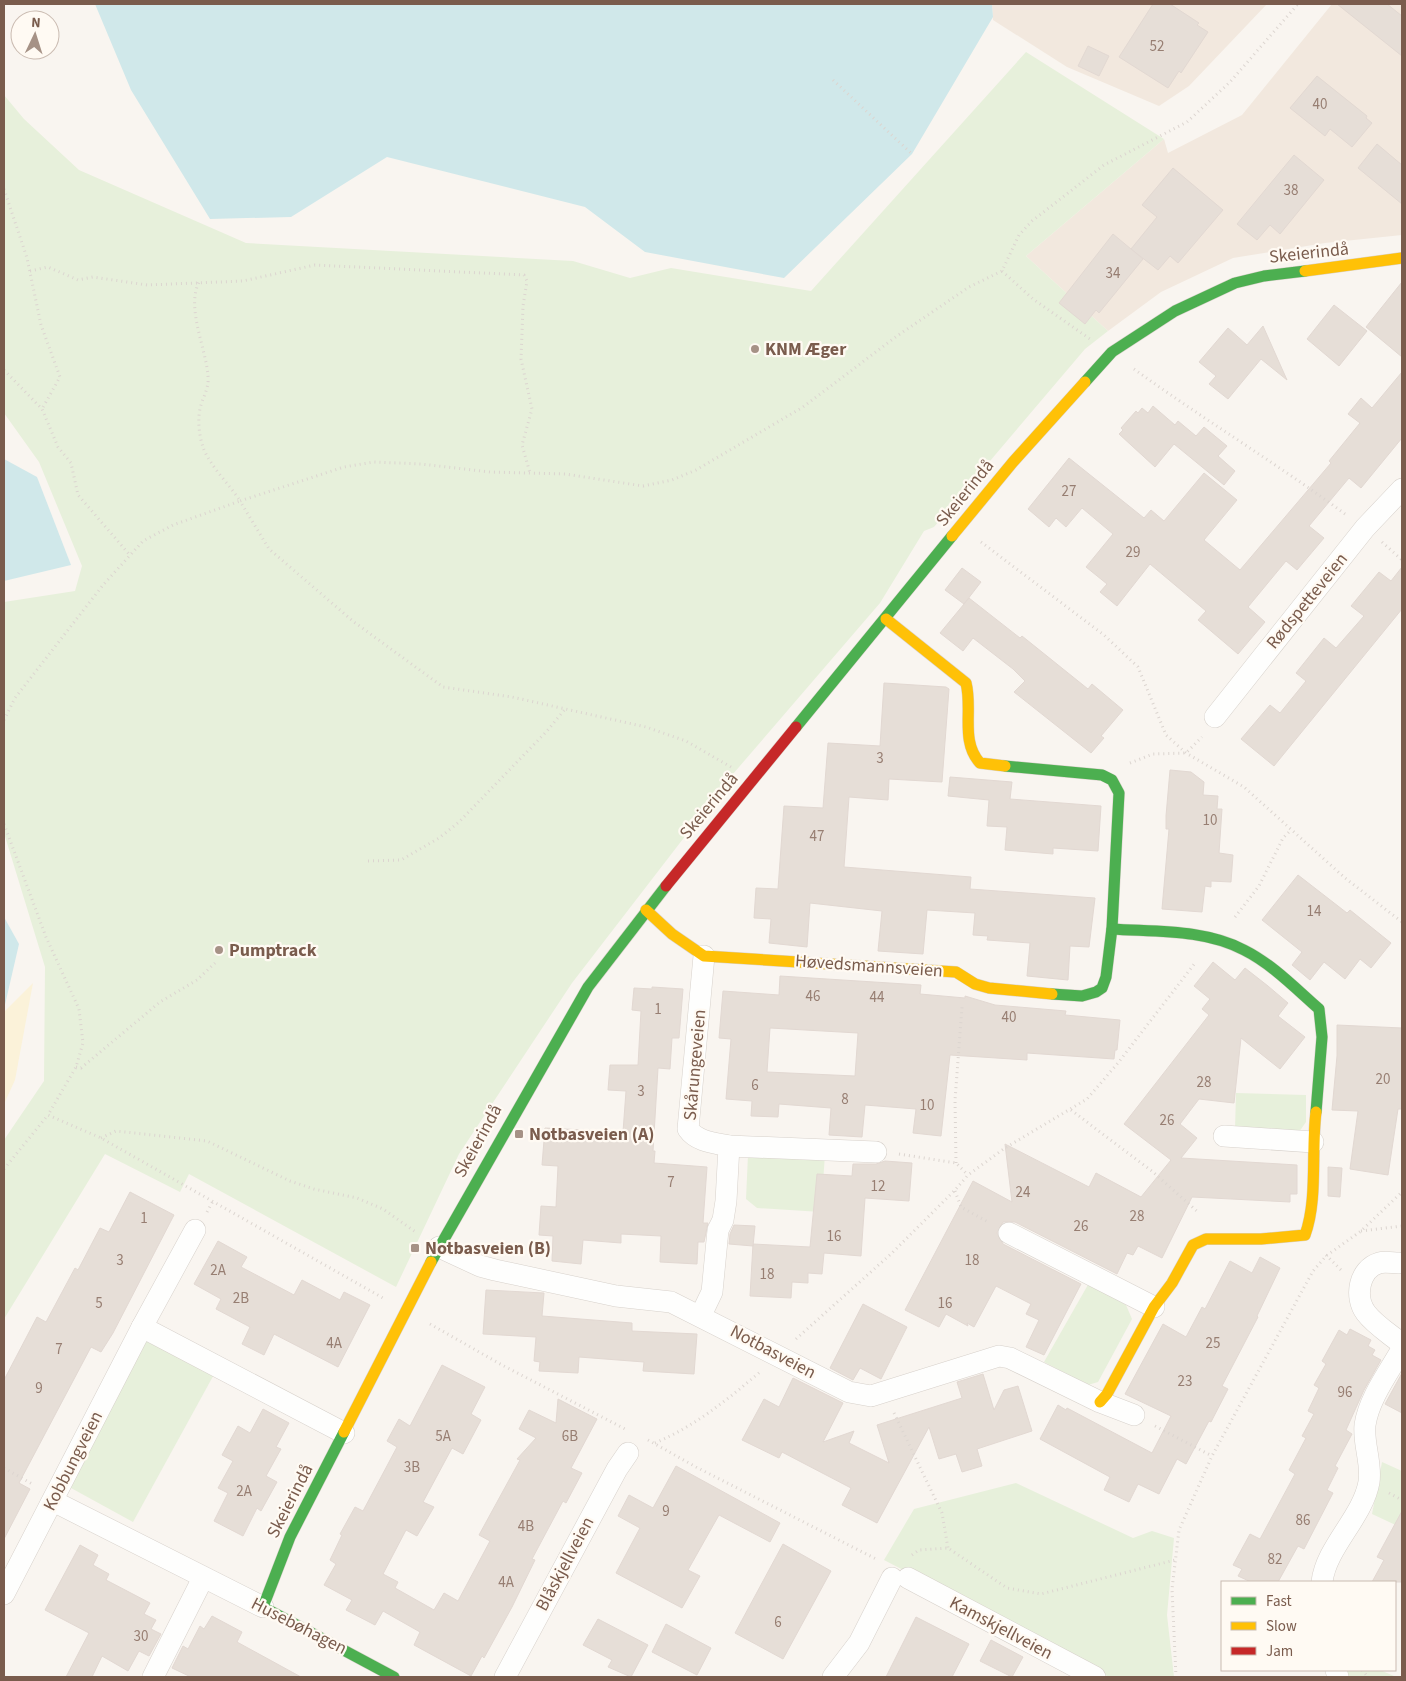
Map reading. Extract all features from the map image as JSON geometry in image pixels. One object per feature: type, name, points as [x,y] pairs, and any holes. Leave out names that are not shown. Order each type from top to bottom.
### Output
[{"type":"street","name":"Skeierindå","points":[[263,1607],[290,1537],[406,1310],[503,1132],[588,987],[646,910],[754,781],[1013,462],[1112,352],[1175,311],[1235,283],[1264,276],[1402,258]]},
{"type":"street","name":"Rødspetteveien","points":[[1215,717],[1365,528],[1402,489]]},
{"type":"street","points":[[886,619],[966,684],[970,693],[968,747],[973,758],[980,763],[1092,773],[1112,780]]},
{"type":"street","name":"Høvedsmannsveien","points":[[704,956],[956,972],[981,986],[1081,995],[1093,993],[1107,981],[1112,929],[1119,793],[1112,780]]},
{"type":"street","points":[[646,910],[672,934],[704,956]]},
{"type":"street","points":[[1100,1402],[1107,1394],[1154,1307],[1172,1283],[1190,1249],[1206,1239],[1261,1239],[1305,1235],[1310,1215],[1312,1142],[1321,1040],[1319,1009],[1250,954],[1235,945],[1214,939],[1112,929]]},
{"type":"street","name":"Skårungeveien","points":[[704,956],[688,1129],[692,1135],[729,1146],[876,1152]]},
{"type":"street","points":[[1224,1136],[1312,1142]]},
{"type":"street","points":[[701,1315],[712,1292],[718,1230],[724,1220],[729,1146]]},
{"type":"street","name":"Kobbungveien","points":[[4,1594],[142,1327],[195,1230]]},
{"type":"street","points":[[1010,1233],[1154,1307]]},
{"type":"street","name":"Notbasveien","points":[[439,1248],[480,1266],[495,1270],[616,1296],[671,1302],[701,1315],[848,1392],[871,1396],[999,1356],[1010,1358],[1100,1402],[1134,1415]]},
{"type":"street","points":[[1399,1262],[1380,1262],[1371,1268],[1364,1275],[1359,1296],[1366,1312],[1402,1344]]},
{"type":"street","points":[[142,1327],[344,1433]]},
{"type":"street","points":[[1322,1581],[1325,1569],[1356,1513],[1369,1482],[1365,1440],[1367,1416],[1402,1349]]},
{"type":"street","name":"Blåskjellveien","points":[[505,1677],[616,1469],[634,1441]]},
{"type":"street","name":"Husebøhagen","points":[[53,1501],[263,1607],[394,1677]]},
{"type":"street","points":[[832,1677],[859,1644],[899,1575]]},
{"type":"street","name":"Kamskjellveien","points":[[899,1575],[1095,1677]]},
{"type":"street","points":[[153,1677],[203,1578]]},
{"type":"path","points":[[4,720],[15,698],[129,554],[144,540],[173,525],[344,467],[374,462],[421,464],[481,472],[565,474],[644,486],[672,480],[696,470],[803,408],[897,336],[969,287],[1002,271],[1019,235],[1032,221],[1104,165],[1187,122],[1230,82],[1298,4]]},
{"type":"path","points":[[833,80],[912,154]]},
{"type":"path","points":[[4,189],[30,271],[41,325],[60,378],[42,410]]},
{"type":"path","points":[[30,271],[48,267],[78,280],[93,277],[147,285],[199,281],[243,281],[315,265],[524,274],[527,281],[523,306],[521,359],[532,409],[522,445],[530,473]]},
{"type":"path","points":[[1002,271],[1040,304],[1075,330],[1112,352],[1180,403],[1288,472],[1365,528],[1402,560]]},
{"type":"path","points":[[199,281],[194,295],[198,331],[204,348],[208,376],[208,388],[200,407],[203,448],[240,501],[269,549],[354,622],[444,687],[512,697],[646,727],[686,741],[754,781]]},
{"type":"path","points":[[4,370],[42,410],[58,447],[71,463],[78,495],[129,554]]},
{"type":"path","points":[[959,528],[1104,635],[1138,666],[1166,735],[1186,753],[1244,787],[1345,878],[1402,922]]},
{"type":"path","points":[[368,861],[401,860],[439,838],[459,822],[547,731],[566,708]]},
{"type":"path","points":[[1112,780],[1126,765],[1138,759],[1170,752],[1186,753],[1205,734],[1215,717]]},
{"type":"path","points":[[4,824],[7,838],[46,937],[79,1009],[83,1043],[76,1067],[48,1115],[4,1169]]},
{"type":"path","points":[[655,1444],[679,1433],[707,1415],[778,1356],[892,1253],[955,1190],[968,1174],[1005,1148],[1087,1099],[1118,1063],[1214,939],[1230,923],[1259,886],[1283,838],[1291,830]]},
{"type":"path","points":[[76,1067],[81,1068],[160,1002],[197,980],[215,963]]},
{"type":"path","points":[[956,1163],[955,1100],[963,997]]},
{"type":"path","points":[[1071,1110],[1153,1172],[1198,1210],[1206,1239]]},
{"type":"path","points":[[48,1115],[101,1138],[634,1441],[655,1444],[899,1575],[902,1563],[919,1550],[948,1548],[1008,1588],[1041,1594],[1175,1560]]},
{"type":"path","points":[[101,1138],[116,1131],[208,1141],[290,1182],[357,1198],[383,1209],[407,1226]]},
{"type":"path","points":[[876,1152],[956,1163],[968,1174]]},
{"type":"path","points":[[955,1190],[961,1207],[1010,1233]]},
{"type":"path","points":[[1176,1677],[1172,1589],[1179,1530],[1212,1456],[1313,1271],[1326,1256],[1361,1231],[1402,1192]]},
{"type":"path","points":[[1361,1231],[1402,1226]]},
{"type":"path","points":[[884,1392],[942,1513],[948,1548]]},
{"type":"path","points":[[1134,1415],[1212,1456]]},
{"type":"path","points":[[4,1468],[47,1492],[53,1501]]},
{"type":"shaded area","points":[[992,4],[1267,4],[1189,86],[1159,106],[1067,67],[993,20]]},
{"type":"shaded area","points":[[1332,4],[1402,4],[1402,235],[1325,243],[1233,258],[1161,292],[1108,331],[1026,256],[1164,139],[1168,153],[1242,115]]},
{"type":"green space","points":[[1026,52],[1164,139],[1026,256],[1108,331],[1085,349],[934,527],[924,531],[880,603],[733,774],[572,983],[459,1154],[396,1287],[189,1174],[180,1192],[105,1154],[4,1319],[4,1140],[44,1081],[45,967],[4,833],[4,602],[75,591],[82,566],[39,462],[4,413],[4,95],[24,119],[79,170],[246,243],[573,261],[630,278],[671,268],[811,291]]},
{"type":"green space","points":[[1236,1093],[1306,1095],[1306,1122],[1299,1132],[1235,1130]]},
{"type":"green space","points":[[825,1154],[821,1212],[757,1208],[746,1199],[748,1155]]},
{"type":"green space","points":[[1089,1283],[1126,1305],[1132,1319],[1098,1382],[1088,1385],[1044,1362]]},
{"type":"green space","points":[[144,1330],[217,1369],[133,1522],[71,1488],[74,1463]]},
{"type":"green space","points":[[1382,1462],[1402,1471],[1402,1528],[1372,1514]]},
{"type":"green space","points":[[1016,1483],[1133,1538],[1152,1531],[1174,1538],[1167,1615],[1174,1677],[1109,1677],[884,1560],[914,1509]]},
{"type":"green space","points":[[1346,1671],[1382,1671],[1394,1676],[1349,1677]]},
{"type":"sand","points":[[33,983],[15,1080],[4,1104],[4,1012]]},
{"type":"water","points":[[95,4],[992,4],[993,17],[912,154],[784,278],[645,252],[585,207],[387,157],[291,217],[210,219],[131,90]]},
{"type":"water","points":[[4,459],[37,477],[71,565],[4,581]]},
{"type":"water","points":[[4,917],[19,944],[4,1009]]},
{"type":"building","points":[[1153,4],[1170,4],[1199,23],[1197,25],[1208,32],[1181,73],[1179,71],[1168,88],[1119,57]]},
{"type":"building","points":[[1337,4],[1387,4],[1402,16],[1402,56]]},
{"type":"building","points":[[1088,46],[1109,56],[1099,76],[1078,66]]},
{"type":"building","points":[[1317,76],[1367,116],[1366,118],[1372,123],[1352,147],[1330,129],[1325,136],[1290,108]]},
{"type":"building","points":[[1377,144],[1402,165],[1402,204],[1358,168]]},
{"type":"building","points":[[1294,155],[1324,180],[1280,234],[1270,225],[1257,240],[1237,224]]},
{"type":"building","points":[[1173,168],[1223,210],[1178,263],[1170,256],[1158,270],[1131,249],[1157,217],[1142,205]]},
{"type":"building","points":[[1113,234],[1143,259],[1099,313],[1096,310],[1085,324],[1059,303]]},
{"type":"building","points":[[1402,282],[1402,357],[1366,327]]},
{"type":"building","points":[[1334,305],[1367,331],[1339,366],[1307,339]]},
{"type":"building","points":[[1263,326],[1287,380],[1261,359],[1228,399],[1209,384],[1216,376],[1199,362],[1228,328],[1247,345]]},
{"type":"building","points":[[1402,372],[1402,438],[1361,488],[1349,478],[1309,526],[1324,538],[1297,570],[1286,561],[1248,607],[1265,622],[1238,654],[1198,620],[1206,611],[1150,564],[1117,606],[1100,592],[1107,584],[1086,567],[1113,534],[1082,508],[1066,527],[1056,518],[1049,527],[1028,509],[1069,458],[1144,518],[1151,510],[1164,521],[1204,473],[1237,500],[1204,540],[1240,570],[1331,463],[1329,461],[1360,423],[1348,414],[1361,398],[1372,408]]},
{"type":"building","points":[[1153,406],[1175,425],[1178,421],[1196,436],[1204,427],[1227,446],[1218,456],[1235,471],[1224,485],[1174,444],[1155,467],[1119,434],[1123,430],[1121,428],[1136,411],[1138,413],[1142,408],[1148,413]]},
{"type":"building","points":[[1402,567],[1402,609],[1274,766],[1241,739],[1270,705],[1280,713],[1306,681],[1296,673],[1324,638],[1336,648],[1364,616],[1351,606],[1379,572],[1391,581]]},
{"type":"building","points":[[962,568],[981,582],[964,604],[945,590]]},
{"type":"building","points":[[969,598],[1020,638],[1022,636],[1088,689],[1092,684],[1123,710],[1101,736],[1104,738],[1091,753],[1014,692],[1025,681],[1013,669],[973,638],[963,651],[940,633]]},
{"type":"building","points":[[884,683],[946,687],[949,689],[942,782],[889,779],[888,800],[849,797],[844,867],[971,877],[970,889],[1095,898],[1089,947],[1070,946],[1068,980],[1027,976],[1030,943],[987,940],[988,936],[973,935],[975,913],[927,910],[923,954],[878,951],[882,911],[810,903],[807,947],[769,943],[771,919],[754,918],[756,888],[778,889],[784,806],[823,808],[828,743],[880,746]]},
{"type":"building","points":[[1170,770],[1191,772],[1204,782],[1203,795],[1218,796],[1217,809],[1222,809],[1219,853],[1233,855],[1231,882],[1211,881],[1211,887],[1205,886],[1202,912],[1162,909],[1169,829],[1166,829],[1166,816]]},
{"type":"building","points":[[950,777],[1012,782],[1010,799],[1101,806],[1098,851],[1053,848],[1053,854],[1005,850],[1007,827],[987,826],[989,800],[948,796]]},
{"type":"building","points":[[1298,875],[1347,913],[1350,910],[1391,943],[1371,968],[1360,959],[1345,979],[1324,962],[1310,980],[1292,965],[1302,952],[1262,920]]},
{"type":"building","points":[[1213,962],[1235,980],[1245,968],[1268,986],[1288,1003],[1278,1016],[1305,1037],[1280,1069],[1241,1038],[1234,1103],[1199,1099],[1180,1124],[1197,1138],[1181,1158],[1297,1165],[1297,1194],[1290,1194],[1290,1202],[1192,1197],[1162,1258],[1138,1246],[1133,1255],[1127,1253],[1117,1274],[1015,1222],[1003,1222],[997,1233],[1003,1244],[1081,1284],[1044,1355],[1026,1347],[1039,1320],[1026,1314],[1031,1304],[996,1286],[974,1327],[967,1323],[968,1326],[946,1314],[939,1327],[905,1310],[973,1181],[1012,1202],[1005,1144],[1089,1187],[1096,1173],[1141,1197],[1171,1160],[1124,1124],[1209,1015],[1202,1009],[1210,999],[1194,986]]},
{"type":"building","points":[[780,976],[921,985],[920,994],[965,998],[965,996],[995,1005],[1066,1011],[1065,1015],[1120,1020],[1117,1050],[1115,1050],[1114,1059],[1027,1053],[1027,1060],[950,1055],[941,1136],[913,1133],[916,1109],[865,1105],[862,1137],[829,1135],[831,1108],[779,1104],[778,1117],[751,1116],[752,1101],[726,1099],[731,1039],[719,1038],[723,991],[779,995]],"holes":[[[770,1028],[858,1033],[855,1076],[767,1072]]]},
{"type":"building","points":[[652,987],[683,989],[679,1038],[672,1038],[670,1069],[658,1068],[653,1151],[655,1151],[654,1163],[707,1167],[703,1223],[708,1223],[704,1242],[698,1242],[697,1264],[660,1262],[661,1236],[621,1234],[621,1243],[583,1240],[581,1264],[552,1261],[553,1236],[539,1235],[541,1206],[556,1207],[558,1166],[542,1165],[545,1128],[623,1132],[626,1091],[608,1090],[610,1065],[638,1065],[641,1011],[632,1010],[634,988],[652,989]]},
{"type":"building","points":[[1337,1025],[1402,1028],[1402,1109],[1398,1109],[1388,1175],[1350,1169],[1358,1111],[1332,1110],[1337,1056]]},
{"type":"building","points":[[885,1161],[912,1163],[909,1201],[865,1198],[861,1256],[824,1253],[822,1274],[808,1273],[808,1283],[792,1282],[791,1298],[750,1296],[753,1244],[810,1247],[817,1174],[852,1176],[853,1164],[876,1164]]},
{"type":"building","points":[[1328,1167],[1342,1168],[1340,1197],[1328,1196]]},
{"type":"building","points":[[130,1192],[174,1215],[113,1333],[101,1352],[91,1347],[19,1483],[30,1489],[4,1539],[4,1380],[37,1317],[46,1322],[75,1268],[78,1270],[100,1228],[109,1232]]},
{"type":"building","points":[[734,1225],[755,1226],[753,1246],[729,1244],[730,1234]]},
{"type":"building","points":[[218,1241],[247,1257],[241,1267],[294,1295],[302,1280],[340,1300],[344,1292],[370,1305],[338,1367],[274,1334],[264,1355],[242,1344],[250,1327],[216,1309],[221,1299],[194,1284]]},
{"type":"building","points":[[1260,1257],[1280,1268],[1258,1317],[1222,1386],[1228,1389],[1211,1422],[1209,1421],[1186,1464],[1177,1459],[1159,1494],[1138,1484],[1129,1502],[1104,1490],[1110,1477],[1040,1439],[1058,1405],[1152,1453],[1171,1416],[1125,1394],[1163,1324],[1186,1337],[1202,1307],[1205,1309],[1230,1261],[1252,1273]]},
{"type":"building","points":[[486,1290],[544,1293],[542,1316],[632,1323],[632,1331],[697,1334],[694,1374],[643,1371],[644,1362],[579,1357],[578,1373],[539,1371],[540,1362],[534,1361],[536,1337],[483,1334]]},
{"type":"building","points":[[863,1304],[907,1327],[881,1379],[860,1368],[853,1380],[830,1368]]},
{"type":"building","points":[[1350,1329],[1371,1340],[1368,1346],[1375,1350],[1372,1355],[1381,1360],[1364,1390],[1346,1430],[1352,1434],[1335,1466],[1338,1468],[1327,1490],[1333,1493],[1304,1549],[1298,1546],[1279,1581],[1249,1581],[1238,1576],[1242,1569],[1233,1565],[1250,1534],[1260,1539],[1295,1474],[1289,1470],[1306,1438],[1302,1436],[1314,1414],[1308,1411],[1319,1388],[1314,1385],[1326,1364],[1322,1361],[1339,1330],[1347,1335]]},
{"type":"building","points":[[442,1365],[485,1387],[471,1414],[481,1420],[463,1454],[452,1448],[423,1502],[434,1507],[417,1536],[406,1530],[383,1574],[398,1582],[395,1588],[434,1610],[444,1593],[458,1601],[490,1541],[479,1535],[520,1460],[517,1459],[536,1438],[519,1429],[529,1410],[556,1423],[558,1399],[597,1419],[571,1468],[582,1473],[566,1503],[563,1501],[532,1559],[535,1560],[512,1607],[484,1658],[482,1656],[471,1676],[414,1645],[420,1632],[383,1611],[375,1625],[346,1610],[352,1600],[324,1585],[336,1564],[330,1560],[342,1535],[340,1534],[355,1507],[363,1511],[397,1447],[387,1441],[399,1419],[410,1426]]},
{"type":"building","points":[[1402,1373],[1402,1413],[1385,1404]]},
{"type":"building","points":[[983,1374],[994,1410],[1004,1390],[1018,1386],[1032,1431],[977,1449],[982,1466],[962,1472],[956,1454],[939,1459],[929,1427],[877,1523],[842,1505],[851,1488],[782,1452],[779,1458],[742,1440],[764,1399],[779,1407],[793,1378],[843,1403],[823,1442],[854,1431],[849,1443],[889,1463],[877,1425],[962,1398],[957,1382]]},
{"type":"building","points":[[263,1409],[289,1423],[276,1447],[281,1449],[266,1476],[277,1482],[261,1511],[257,1508],[243,1536],[214,1521],[228,1493],[218,1488],[233,1461],[222,1455],[238,1426],[250,1433]]},
{"type":"building","points":[[676,1466],[780,1523],[770,1542],[719,1515],[688,1570],[700,1576],[682,1608],[616,1573],[640,1528],[618,1516],[629,1495],[653,1508]]},
{"type":"building","points":[[1402,1511],[1402,1582],[1373,1581],[1384,1560],[1377,1557]]},
{"type":"building","points":[[783,1544],[831,1571],[783,1659],[735,1633]]},
{"type":"building","points":[[80,1545],[98,1555],[93,1565],[109,1574],[106,1580],[150,1603],[144,1614],[156,1620],[151,1629],[161,1634],[149,1656],[139,1651],[128,1671],[102,1656],[92,1677],[66,1677],[89,1633],[45,1610]]},
{"type":"building","points":[[212,1616],[242,1632],[237,1642],[301,1677],[191,1677],[172,1668],[183,1646],[188,1649],[200,1626],[204,1629]]},
{"type":"building","points":[[916,1617],[969,1644],[952,1677],[886,1677]]},
{"type":"building","points":[[598,1619],[648,1645],[631,1677],[608,1667],[612,1660],[583,1645]]},
{"type":"building","points":[[666,1624],[711,1648],[697,1675],[652,1652]]},
{"type":"building","points":[[991,1640],[1023,1657],[1012,1677],[980,1661]]},
{"type":"traffic: fast","points":[[1085,382],[1112,352],[1175,311],[1235,283],[1264,276],[1305,271]]},
{"type":"traffic: fast","points":[[796,727],[952,536]]},
{"type":"traffic: fast","points":[[1005,766],[1102,775],[1112,780],[1119,793],[1112,928],[1106,977],[1102,988],[1096,992],[1082,996],[1052,994]]},
{"type":"traffic: fast","points":[[431,1262],[588,987],[666,886]]},
{"type":"traffic: fast","points":[[1112,929],[1180,933],[1213,938],[1229,943],[1274,969],[1319,1009],[1322,1037],[1316,1112]]},
{"type":"traffic: fast","points":[[344,1432],[290,1537],[263,1607],[394,1677]]},
{"type":"traffic: slow","points":[[1305,271],[1402,258]]},
{"type":"traffic: slow","points":[[952,536],[1013,462],[1085,382]]},
{"type":"traffic: slow","points":[[886,619],[966,683],[970,745],[974,754],[980,763],[1005,766]]},
{"type":"traffic: slow","points":[[646,910],[672,934],[704,956],[956,972],[975,984],[989,988],[1052,994]]},
{"type":"traffic: slow","points":[[1100,1402],[1107,1394],[1154,1307],[1172,1283],[1193,1245],[1206,1239],[1261,1239],[1305,1235],[1312,1206],[1316,1112]]},
{"type":"traffic: slow","points":[[344,1432],[431,1262]]},
{"type":"traffic: jam","points":[[666,886],[796,727]]},
{"type":"place","name":"KNM Æger","points":[[755,349]]},
{"type":"place","name":"Pumptrack","points":[[219,950]]},
{"type":"place","name":"Notbasveien (A)","points":[[519,1134]]},
{"type":"place","name":"Notbasveien (B)","points":[[415,1248]]}]
